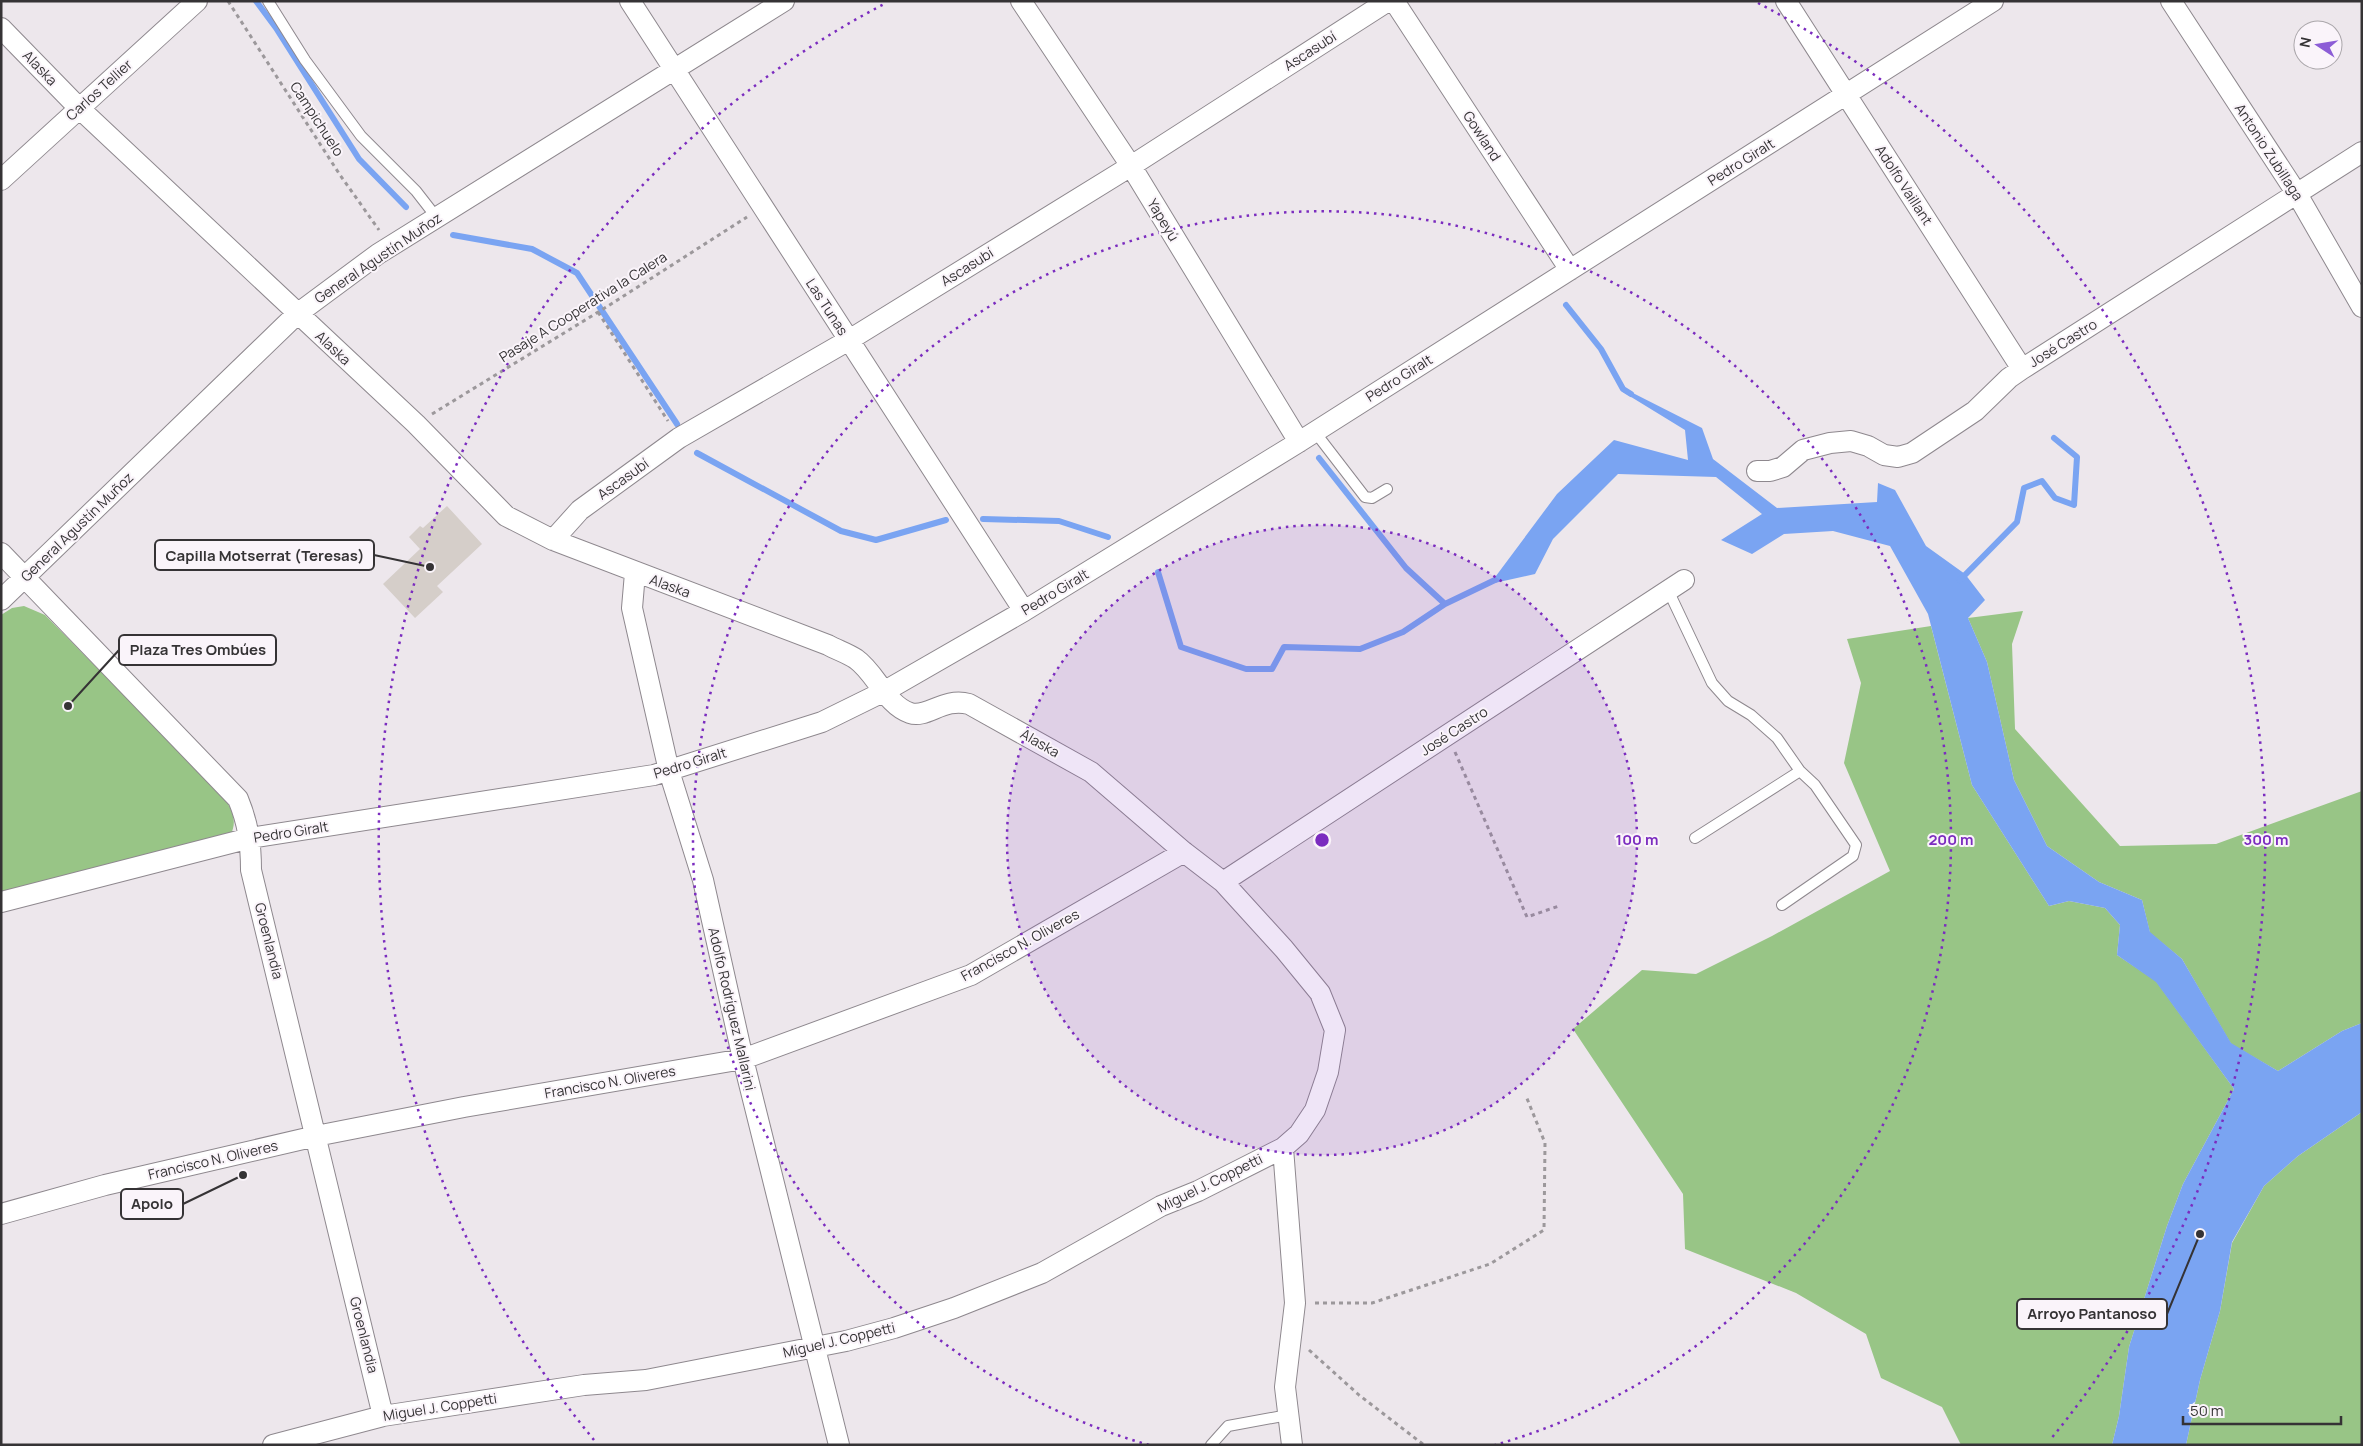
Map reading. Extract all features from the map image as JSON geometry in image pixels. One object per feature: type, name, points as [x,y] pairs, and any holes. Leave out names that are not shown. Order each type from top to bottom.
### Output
[{"type":"street","name":"Carlos Tellier","points":[[1,180],[197,1]]},
{"type":"street","name":"Las Tunas","points":[[630,1],[1024,612]]},
{"type":"street","name":"General Agustín Muñoz","points":[[1,600],[297,314],[354,270],[784,1]]},
{"type":"street","name":"Yapeyú","points":[[1021,1],[1307,437]]},
{"type":"street","name":"Ascasubí","points":[[553,540],[580,510],[679,438],[849,340],[1131,166],[1388,1]]},
{"type":"street","name":"Gowland","points":[[1394,1],[1570,270]]},
{"type":"street","name":"Adolfo Vaillant","points":[[1786,1],[2022,369]]},
{"type":"street","name":"Pedro Giralt","points":[[1,902],[250,838],[654,775],[822,722],[885,691],[1024,612],[1307,437],[1993,1]]},
{"type":"street","name":"Antonio Zubillaga","points":[[2171,1],[2297,194],[2362,307]]},
{"type":"street","name":"Alaska","points":[[1,28],[79,108],[416,424],[506,516],[553,540],[635,573],[828,645],[856,659],[902,710],[912,714],[958,701],[983,710],[1091,772],[1184,852],[1223,882],[1284,949],[1320,993],[1335,1030],[1328,1072]]},
{"type":"street","name":"José Castro","points":[[1757,471],[1770,471],[1783,467],[1803,450],[1830,442],[1851,441],[1868,446],[1884,454],[1898,457],[1912,453],[1975,411],[2009,378],[2022,369],[2362,152]]},
{"type":"street","name":"Groenlandia","points":[[1,553],[226,784],[238,799],[245,816],[250,838],[252,870],[384,1416]]},
{"type":"street","name":"Adolfo Rodríguez Mallarini","points":[[635,573],[632,608],[669,771],[703,880],[743,1059],[839,1445]]},
{"type":"street","name":"José Castro","points":[[1223,882],[1676,585]]},
{"type":"street","name":"Francisco N. Oliveres","points":[[1,1214],[105,1185],[316,1136],[464,1107],[743,1059],[971,975],[1184,852]]},
{"type":"street","name":"Miguel J. Coppetti","points":[[272,1445],[384,1416],[584,1385],[646,1380],[814,1347],[903,1325],[954,1308],[1042,1272],[1161,1206],[1198,1191],[1282,1148],[1299,1134],[1315,1110],[1328,1072]]},
{"type":"street","points":[[1282,1148],[1295,1303],[1285,1387],[1292,1445]]},
{"type":"lane","points":[[268,1],[305,60],[361,136],[416,191],[437,218]]},
{"type":"lane","points":[[1307,437],[1365,496],[1372,498],[1387,490]]},
{"type":"lane","points":[[1676,585],[1712,683],[1728,701],[1751,715],[1777,738],[1800,771],[1815,785],[1856,844],[1853,856],[1782,904]]},
{"type":"lane","points":[[1695,838],[1800,771]]},
{"type":"lane","points":[[1211,1445],[1228,1426],[1288,1415]]},
{"type":"path","name":"Campichuelo","points":[[228,1],[340,174],[391,247]]},
{"type":"path","name":"Pasaje A Cooperativa la Calera","points":[[416,424],[608,306],[762,207]]},
{"type":"path","points":[[598,312],[679,438]]},
{"type":"path","points":[[1448,736],[1528,917],[1558,906]]},
{"type":"path","points":[[1295,1303],[1372,1303],[1490,1264],[1544,1230],[1545,1143],[1526,1096]]},
{"type":"path","points":[[1291,1333],[1359,1395],[1424,1445]]},
{"type":"green space","points":[[24,606],[45,615],[225,798],[234,821],[230,836],[1,893],[1,615],[12,608]]},
{"type":"green space","points":[[2023,611],[2012,644],[2015,729],[2120,846],[2216,844],[2362,791],[2362,1023],[2342,1031],[2278,1071],[2231,1044],[2182,959],[2150,933],[2142,900],[2099,882],[2047,846],[2014,780],[1987,662],[1968,618]]},
{"type":"green space","points":[[1931,626],[1972,785],[2049,906],[2069,901],[2105,908],[2120,925],[2117,955],[2156,981],[2234,1089],[2183,1184],[2167,1226],[2129,1347],[2119,1416],[2112,1445],[1961,1445],[1942,1407],[1881,1378],[1866,1334],[1796,1293],[1685,1249],[1683,1194],[1573,1029],[1642,970],[1696,974],[1772,936],[1890,871],[1844,763],[1861,683],[1847,639]]},
{"type":"green space","points":[[2362,1112],[2362,1445],[2186,1445],[2200,1380],[2220,1311],[2232,1243],[2264,1186],[2298,1156]]},
{"type":"water","points":[[1625,389],[1702,428],[1713,459],[1777,508],[1877,502],[1878,483],[1895,490],[1926,546],[1965,574],[1985,600],[1968,618],[1987,662],[2014,780],[2047,846],[2099,882],[2142,900],[2150,932],[2182,959],[2231,1043],[2278,1071],[2342,1031],[2362,1023],[2362,1112],[2298,1156],[2264,1186],[2232,1242],[2220,1311],[2200,1380],[2186,1445],[2112,1445],[2119,1416],[2129,1347],[2167,1226],[2183,1184],[2234,1089],[2156,982],[2117,955],[2120,925],[2105,908],[2069,901],[2049,906],[1972,785],[1928,614],[1890,546],[1833,531],[1784,534],[1752,554],[1721,540],[1762,514],[1716,477],[1618,474],[1553,539],[1535,574],[1490,584],[1557,494],[1614,440],[1688,460],[1685,430],[1623,392]]},
{"type":"building","points":[[447,506],[482,544],[437,586],[443,592],[415,618],[383,584],[420,549],[409,537],[420,526],[423,528]]},
{"type":"waterway","points":[[256,1],[276,28],[359,159],[406,207]]},
{"type":"waterway","points":[[453,235],[532,249],[577,273],[677,424]]},
{"type":"waterway","points":[[1566,305],[1601,349],[1623,389],[1631,394]]},
{"type":"waterway","points":[[1960,580],[2017,522],[2024,488],[2042,481],[2055,498],[2074,505],[2077,457],[2054,438]]},
{"type":"waterway","points":[[697,453],[841,531],[876,540],[946,520]]},
{"type":"waterway","points":[[1319,458],[1406,568],[1445,604]]},
{"type":"waterway","points":[[983,519],[1059,521],[1108,537]]},
{"type":"waterway","points":[[1158,572],[1181,647],[1246,669],[1272,669],[1284,647],[1360,649],[1403,632],[1445,604],[1497,579]]},
{"type":"place","name":"Capilla Motserrat (Teresas)","points":[[430,567]]},
{"type":"place","name":"Plaza Tres Ombúes","points":[[68,706]]},
{"type":"place","name":"Apolo","points":[[243,1175]]},
{"type":"place","name":"Arroyo Pantanoso","points":[[2200,1234]]}]
